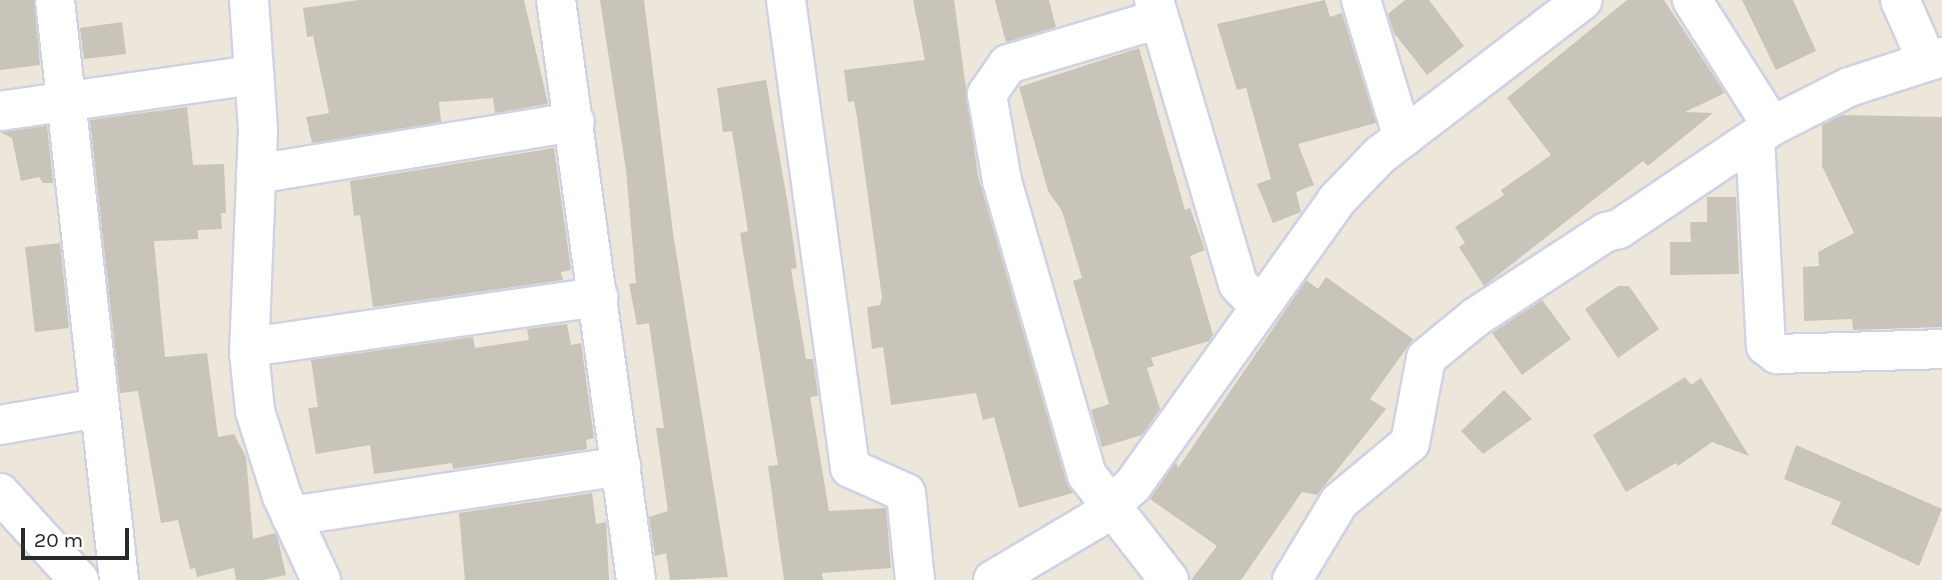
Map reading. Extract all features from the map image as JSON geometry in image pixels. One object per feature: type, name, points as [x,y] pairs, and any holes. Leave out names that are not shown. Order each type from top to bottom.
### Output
[{"type":"street","points":[[55,0],[119,580]]},
{"type":"street","points":[[556,0],[575,122],[636,580]]},
{"type":"street","points":[[786,0],[850,468],[906,493],[915,580]]},
{"type":"street","points":[[1361,0],[1403,138]]},
{"type":"street","points":[[993,580],[1109,508],[1152,461],[1342,194],[1403,138],[1583,0]]},
{"type":"street","points":[[1692,0],[1764,132],[1766,346],[1777,354],[1942,349]]},
{"type":"street","points":[[1292,580],[1339,502],[1410,443],[1426,358],[1476,317],[1606,232],[1619,229],[1764,132],[1849,87],[1935,59],[1900,0]]},
{"type":"street","points":[[256,1],[256,174],[250,347],[255,411],[291,516],[321,580]]},
{"type":"street","points":[[1169,580],[1135,533],[1109,508],[1093,487],[1083,462],[1002,181],[988,93],[1008,64],[1156,9],[1238,284],[1260,307]]},
{"type":"street","points":[[0,111],[67,99],[254,75]]},
{"type":"street","points":[[256,174],[575,122]]},
{"type":"street","points":[[250,347],[598,297]]},
{"type":"street","points":[[0,425],[98,408]]},
{"type":"street","points":[[291,516],[621,466]]},
{"type":"street","points":[[0,493],[79,580]]},
{"type":"building","points":[[0,0],[34,0],[40,65],[0,70]]},
{"type":"building","points":[[359,0],[524,0],[548,104],[495,113],[493,98],[439,102],[441,122],[312,143],[306,117],[329,113],[313,36],[307,37],[303,8]]},
{"type":"building","points":[[600,0],[644,0],[673,233],[728,577],[670,580],[666,553],[655,556],[649,517],[668,511],[656,428],[664,428],[649,323],[637,325],[629,284],[636,283],[626,170]]},
{"type":"building","points":[[913,0],[954,0],[978,176],[1066,481],[1073,493],[1019,508],[994,417],[983,420],[976,393],[891,405],[883,347],[872,349],[867,307],[880,305],[882,298],[857,117],[854,101],[848,102],[844,70],[925,60]]},
{"type":"building","points":[[995,0],[1049,0],[1056,27],[1006,42]]},
{"type":"building","points":[[1325,0],[1330,17],[1342,13],[1376,123],[1298,144],[1314,185],[1296,192],[1301,212],[1273,223],[1257,184],[1271,179],[1246,88],[1237,90],[1217,24]]},
{"type":"building","points":[[1405,0],[1429,0],[1464,46],[1427,75],[1394,33],[1388,14]]},
{"type":"building","points":[[1627,0],[1664,0],[1725,93],[1685,112],[1713,113],[1648,166],[1643,161],[1484,286],[1459,247],[1465,243],[1455,227],[1504,195],[1501,190],[1551,155],[1507,98]]},
{"type":"building","points":[[1742,0],[1793,0],[1816,51],[1776,70]]},
{"type":"building","points":[[122,22],[126,54],[84,59],[80,28]]},
{"type":"building","points":[[1139,48],[1185,210],[1190,208],[1205,250],[1190,256],[1213,335],[1209,341],[1151,358],[1154,366],[1147,368],[1160,409],[1142,435],[1102,447],[1091,410],[1109,404],[1073,281],[1082,278],[1062,211],[1048,191],[1019,87]]},
{"type":"building","points":[[766,80],[797,268],[791,269],[806,359],[813,359],[818,396],[810,397],[829,511],[886,508],[891,568],[822,573],[823,580],[784,580],[768,466],[778,465],[740,233],[748,231],[732,131],[723,132],[717,88]]},
{"type":"building","points":[[187,107],[193,165],[224,164],[226,213],[221,213],[222,229],[198,230],[198,239],[154,241],[165,357],[207,353],[218,437],[234,434],[246,457],[253,539],[275,533],[278,539],[286,575],[263,580],[236,580],[234,568],[197,577],[195,568],[190,569],[178,520],[161,523],[138,391],[120,393],[90,120]]},
{"type":"building","points":[[1842,115],[1942,117],[1942,327],[1853,330],[1852,319],[1804,321],[1803,267],[1819,266],[1818,252],[1854,233],[1822,166],[1822,125]]},
{"type":"building","points":[[47,126],[53,183],[43,183],[39,177],[21,181],[12,138],[0,132]]},
{"type":"building","points":[[554,148],[571,270],[561,272],[563,280],[373,307],[360,215],[354,216],[350,181]]},
{"type":"building","points":[[1707,197],[1736,197],[1739,274],[1670,275],[1670,242],[1691,242],[1690,222],[1707,222]]},
{"type":"building","points":[[60,243],[69,328],[35,332],[25,247]]},
{"type":"building","points":[[1326,277],[1413,339],[1370,399],[1386,409],[1317,495],[1302,492],[1241,580],[1191,580],[1217,546],[1150,499],[1176,462],[1178,468],[1306,280],[1318,289]]},
{"type":"building","points":[[1618,286],[1629,286],[1659,329],[1618,358],[1585,309]]},
{"type":"building","points":[[1542,300],[1571,339],[1522,375],[1492,333]]},
{"type":"building","points":[[567,324],[571,345],[581,343],[594,438],[586,440],[587,449],[453,469],[452,463],[374,474],[370,445],[316,454],[308,408],[318,407],[311,360],[473,337],[475,348],[529,340],[527,329]]},
{"type":"building","points":[[1685,377],[1691,385],[1701,378],[1749,456],[1712,442],[1678,466],[1676,463],[1626,492],[1593,435]]},
{"type":"building","points":[[1504,390],[1532,419],[1483,454],[1461,431]]},
{"type":"building","points":[[1796,445],[1942,509],[1919,566],[1831,524],[1841,502],[1784,479]]},
{"type":"building","points":[[592,493],[596,524],[606,522],[609,580],[465,580],[459,513]]}]
